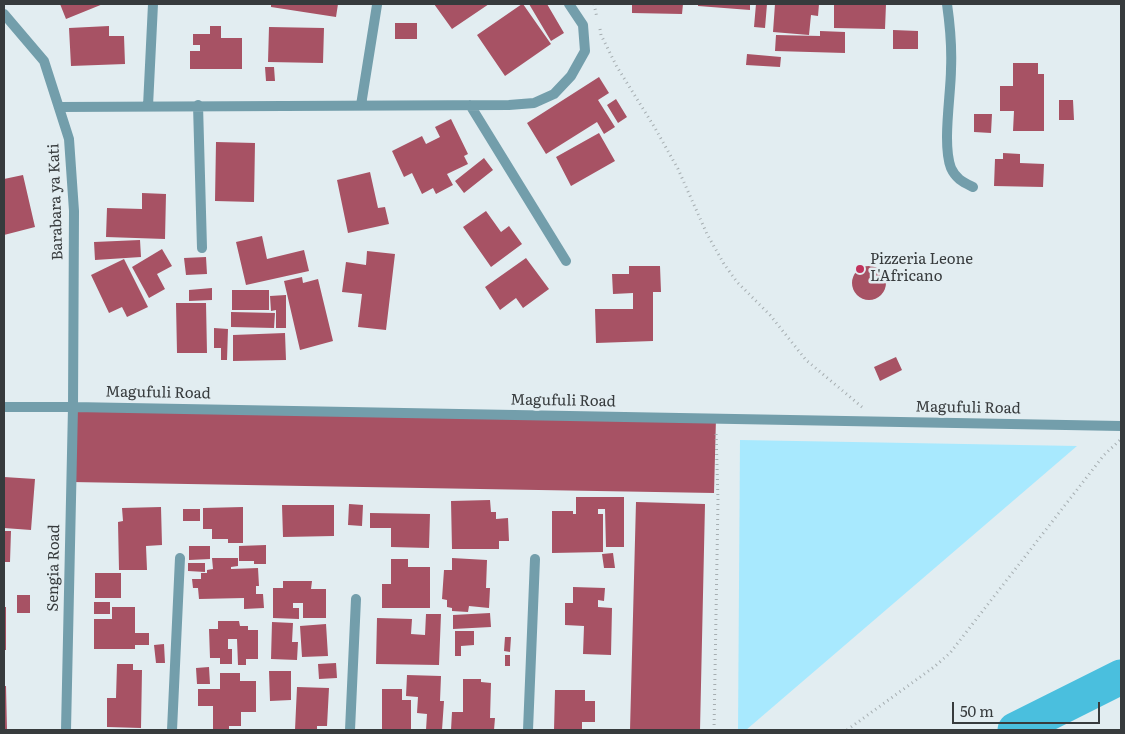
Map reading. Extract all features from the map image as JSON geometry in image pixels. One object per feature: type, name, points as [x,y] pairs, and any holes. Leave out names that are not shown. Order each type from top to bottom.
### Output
[{"type":"street","points":[[148,106],[153,4]]},
{"type":"street","points":[[59,107],[534,103],[554,94],[571,76],[585,50],[583,25],[569,4]]},
{"type":"street","points":[[947,4],[951,31],[948,149],[950,166],[958,179],[973,187]]},
{"type":"street","points":[[361,105],[377,5]]},
{"type":"street","name":"Barabara ya Kati","points":[[4,14],[44,61],[70,140],[74,210],[73,407]]},
{"type":"street","points":[[198,105],[202,248]]},
{"type":"street","points":[[470,105],[566,261]]},
{"type":"street","name":"Magufuli Road","points":[[4,407],[1121,426]]},
{"type":"street","name":"Sengia Road","points":[[66,730],[73,407]]},
{"type":"street","points":[[172,730],[180,558]]},
{"type":"street","points":[[528,730],[535,559]]},
{"type":"street","points":[[350,730],[356,599]]},
{"type":"path","points":[[594,4],[598,20]]},
{"type":"path","points":[[599,28],[617,67],[655,128],[678,170],[707,234],[724,264],[737,282],[770,315],[806,360],[879,421]]},
{"type":"path","points":[[714,730],[718,500],[716,418]]},
{"type":"path","points":[[847,730],[934,667],[950,653],[1104,455],[1121,438]]},
{"type":"shaded area","points":[[740,440],[1077,446],[746,730],[738,730]]},
{"type":"building","points":[[60,4],[103,4],[66,19]]},
{"type":"building","points":[[271,4],[338,4],[336,17],[271,7]]},
{"type":"building","points":[[434,4],[489,4],[452,29]]},
{"type":"building","points":[[522,4],[551,44],[505,76],[477,35]]},
{"type":"building","points":[[529,4],[547,4],[564,33],[551,41]]},
{"type":"building","points":[[632,4],[683,4],[682,14],[632,13]]},
{"type":"building","points":[[698,4],[750,4],[750,10],[698,6]]},
{"type":"building","points":[[756,4],[767,4],[765,28],[754,27]]},
{"type":"building","points":[[775,4],[819,4],[818,16],[811,15],[809,35],[773,32]]},
{"type":"building","points":[[834,4],[886,4],[885,29],[834,28]]},
{"type":"building","points":[[395,23],[417,23],[417,39],[395,39]]},
{"type":"building","points":[[109,26],[109,36],[124,36],[125,64],[71,66],[69,28]]},
{"type":"building","points":[[210,26],[221,26],[221,38],[242,38],[242,69],[190,69],[190,51],[200,51],[200,45],[193,45],[193,34],[210,34]]},
{"type":"building","points":[[269,27],[324,28],[323,63],[268,62]]},
{"type":"building","points":[[893,30],[918,31],[918,49],[893,49]]},
{"type":"building","points":[[820,31],[845,32],[845,53],[775,51],[776,35],[820,36]]},
{"type":"building","points":[[747,54],[781,57],[780,67],[746,65]]},
{"type":"building","points":[[1013,63],[1038,63],[1038,74],[1044,74],[1044,131],[1013,131],[1014,111],[1000,111],[1000,86],[1013,86]]},
{"type":"building","points":[[265,67],[274,67],[275,81],[266,81]]},
{"type":"building","points":[[599,77],[609,93],[598,100],[615,127],[604,134],[597,122],[546,154],[527,123]]},
{"type":"building","points":[[616,99],[627,117],[618,123],[607,105]]},
{"type":"building","points":[[1059,100],[1073,100],[1074,120],[1059,120]]},
{"type":"building","points":[[974,114],[992,114],[991,133],[974,132]]},
{"type":"building","points":[[451,119],[468,154],[464,156],[468,164],[447,174],[453,185],[436,194],[433,188],[422,194],[412,173],[404,177],[392,151],[422,136],[426,144],[440,137],[435,127]]},
{"type":"building","points":[[599,133],[615,161],[571,186],[556,157]]},
{"type":"building","points":[[216,142],[255,143],[254,202],[215,201]]},
{"type":"building","points":[[1003,153],[1020,154],[1020,163],[1044,164],[1043,187],[994,186],[995,159],[1003,159]]},
{"type":"building","points":[[484,158],[493,170],[464,193],[455,181]]},
{"type":"building","points":[[370,172],[378,208],[385,207],[389,224],[348,233],[337,180]]},
{"type":"building","points":[[23,175],[35,227],[4,235],[4,179]]},
{"type":"building","points":[[142,193],[166,194],[165,239],[106,237],[107,208],[142,209]]},
{"type":"building","points":[[486,211],[501,232],[509,226],[522,244],[491,267],[463,227]]},
{"type":"building","points":[[262,236],[267,259],[304,250],[309,271],[246,285],[236,242]]},
{"type":"building","points":[[140,240],[141,257],[95,260],[94,242]]},
{"type":"building","points":[[162,249],[172,266],[157,274],[165,289],[149,298],[132,267]]},
{"type":"building","points":[[367,251],[395,254],[386,330],[358,327],[362,294],[342,292],[346,262],[366,265]]},
{"type":"building","points":[[206,257],[207,274],[186,275],[184,258]]},
{"type":"building","points":[[526,258],[549,289],[523,308],[516,298],[500,310],[485,287]]},
{"type":"building","points":[[124,259],[148,307],[127,317],[122,307],[109,313],[91,275]]},
{"type":"building","points":[[629,266],[660,266],[661,292],[653,292],[653,341],[596,343],[595,309],[633,309],[633,293],[613,294],[612,274],[629,274]]},
{"type":"building","points":[[869,266],[881,271],[886,283],[881,295],[869,300],[857,295],[852,283],[857,271]]},
{"type":"building","points":[[302,277],[303,283],[318,279],[333,341],[300,350],[284,281]]},
{"type":"building","points":[[212,288],[212,300],[189,301],[189,290]]},
{"type":"building","points":[[232,290],[269,290],[269,310],[232,310]]},
{"type":"building","points":[[286,295],[286,328],[276,328],[276,310],[271,311],[270,296]]},
{"type":"building","points":[[176,303],[206,303],[207,353],[177,353]]},
{"type":"building","points":[[231,312],[275,313],[274,328],[231,327]]},
{"type":"building","points":[[214,328],[228,329],[227,360],[221,360],[221,348],[214,348]]},
{"type":"building","points":[[285,333],[286,360],[233,361],[233,335]]},
{"type":"building","points":[[896,357],[902,370],[880,381],[874,367]]},
{"type":"building","points":[[73,407],[716,418],[714,493],[71,482]]},
{"type":"building","points":[[4,477],[35,479],[31,530],[4,528]]},
{"type":"building","points":[[576,497],[624,497],[624,547],[606,547],[605,509],[598,509],[598,514],[576,514]]},
{"type":"building","points":[[490,500],[491,512],[496,512],[496,519],[508,518],[509,541],[499,541],[499,549],[452,549],[451,501]]},
{"type":"building","points":[[636,502],[705,504],[700,730],[630,730]]},
{"type":"building","points":[[349,504],[363,505],[362,526],[348,525]]},
{"type":"building","points":[[282,505],[334,505],[334,536],[283,537]]},
{"type":"building","points":[[161,507],[162,545],[146,546],[147,570],[119,570],[118,522],[123,521],[122,508]]},
{"type":"building","points":[[243,507],[243,543],[228,543],[228,539],[212,539],[212,529],[203,529],[203,508]]},
{"type":"building","points":[[183,509],[200,509],[200,521],[183,521]]},
{"type":"building","points":[[552,511],[573,511],[573,514],[603,514],[603,552],[552,553]]},
{"type":"building","points":[[370,513],[430,514],[429,548],[391,547],[391,528],[370,528]]},
{"type":"building","points":[[4,531],[11,531],[10,562],[4,562]]},
{"type":"building","points":[[266,545],[266,564],[254,564],[254,561],[239,561],[239,546]]},
{"type":"building","points":[[189,546],[210,546],[210,559],[189,560]]},
{"type":"building","points":[[613,553],[615,568],[604,568],[602,554]]},
{"type":"building","points":[[212,558],[238,558],[238,566],[231,567],[231,569],[258,568],[259,586],[256,586],[256,594],[263,594],[264,608],[244,609],[244,598],[199,599],[198,588],[193,588],[192,579],[201,579],[201,573],[207,573],[207,570],[213,569]]},
{"type":"building","points":[[452,558],[487,560],[486,588],[490,588],[489,608],[469,606],[468,612],[452,611],[452,608],[447,607],[447,600],[442,599],[444,570],[452,570]]},
{"type":"building","points":[[391,559],[408,559],[408,567],[430,567],[430,608],[382,608],[382,584],[391,584]]},
{"type":"building","points":[[188,563],[205,563],[205,572],[188,571]]},
{"type":"building","points":[[95,573],[121,573],[121,598],[95,598]]},
{"type":"building","points":[[283,581],[312,581],[311,589],[326,589],[326,618],[303,618],[303,603],[293,603],[293,608],[299,608],[299,619],[273,618],[273,588],[283,588]]},
{"type":"building","points":[[573,587],[605,588],[604,601],[598,600],[598,607],[612,608],[611,655],[583,654],[584,626],[565,625],[565,603],[573,603]]},
{"type":"building","points":[[17,595],[30,595],[30,613],[17,613]]},
{"type":"building","points":[[94,602],[110,602],[110,614],[94,614]]},
{"type":"building","points":[[4,607],[6,607],[6,650],[4,650]]},
{"type":"building","points":[[112,607],[135,607],[135,633],[149,633],[149,645],[135,645],[135,649],[94,649],[94,619],[112,619]]},
{"type":"building","points":[[490,613],[491,627],[453,629],[453,615]]},
{"type":"building","points":[[426,614],[441,614],[439,665],[376,664],[377,618],[412,619],[411,634],[425,635]]},
{"type":"building","points":[[218,621],[239,621],[240,626],[248,626],[248,630],[258,630],[258,659],[246,659],[246,665],[238,665],[237,639],[228,639],[228,649],[232,649],[232,664],[220,664],[220,658],[210,658],[209,629],[218,629]]},
{"type":"building","points":[[272,622],[293,623],[292,642],[298,642],[297,660],[271,659]]},
{"type":"building","points":[[326,624],[328,656],[302,657],[300,626]]},
{"type":"building","points":[[455,631],[474,631],[474,645],[461,646],[461,656],[455,656]]},
{"type":"building","points":[[505,637],[511,637],[510,652],[504,651]]},
{"type":"building","points":[[164,644],[165,663],[156,663],[154,645]]},
{"type":"building","points":[[505,655],[510,655],[510,666],[505,666]]},
{"type":"building","points":[[336,663],[337,678],[319,679],[318,664]]},
{"type":"building","points":[[117,664],[133,664],[133,670],[142,670],[141,728],[107,727],[107,698],[116,698]]},
{"type":"building","points":[[209,667],[210,684],[197,684],[196,668]]},
{"type":"building","points":[[269,671],[291,671],[291,700],[270,701]]},
{"type":"building","points":[[220,673],[240,673],[240,681],[256,681],[256,712],[241,712],[241,726],[229,726],[229,730],[213,730],[213,706],[198,706],[198,689],[220,689]]},
{"type":"building","points":[[407,675],[441,676],[440,701],[444,701],[442,730],[426,730],[427,714],[417,713],[418,697],[406,696]]},
{"type":"building","points":[[463,679],[481,679],[481,682],[491,683],[490,718],[495,718],[494,730],[451,730],[452,712],[463,712]]},
{"type":"building","points":[[4,686],[6,686],[7,730],[4,730]]},
{"type":"building","points":[[297,687],[329,688],[327,726],[317,726],[317,730],[295,730]]},
{"type":"building","points":[[382,689],[402,689],[402,700],[411,700],[411,730],[382,730]]},
{"type":"building","points":[[555,690],[585,690],[585,701],[595,701],[595,722],[582,722],[582,730],[554,730]]},
{"type":"waterway","points":[[1015,730],[1121,677]]},
{"type":"place","name":"Pizzeria Leone L'Africano","points":[[860,269]]}]
